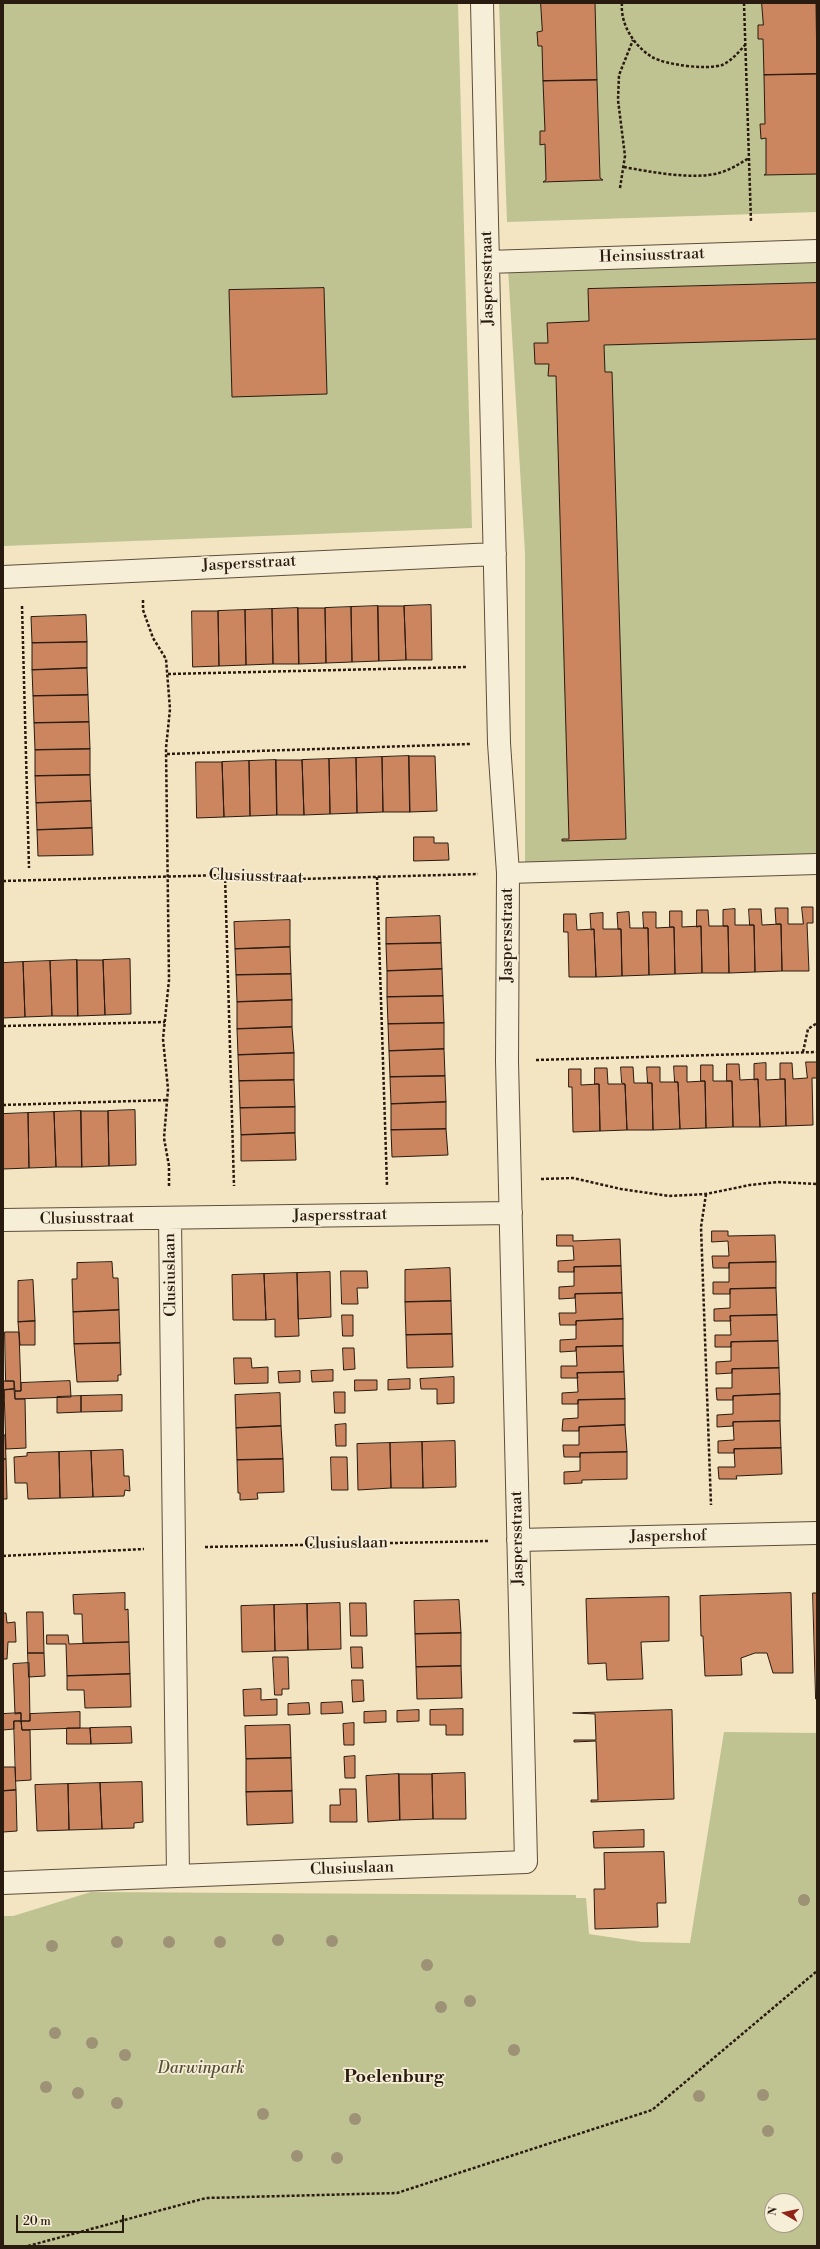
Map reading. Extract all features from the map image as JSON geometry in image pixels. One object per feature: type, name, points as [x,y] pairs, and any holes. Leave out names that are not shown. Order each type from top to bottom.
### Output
[{"type":"street","name":"Jaspersstraat","points":[[482,3],[499,743],[508,873],[507,1061],[526,1862]]},
{"type":"street","name":"Heinsiusstraat","points":[[488,262],[817,251]]},
{"type":"street","name":"Jaspersstraat","points":[[12,576],[495,554]]},
{"type":"street","name":"Jaspersstraat","points":[[170,1218],[511,1213]]},
{"type":"street","name":"Clusiusstraat","points":[[3,1220],[170,1218]]},
{"type":"street","name":"Clusiuslaan","points":[[170,1218],[178,1876]]},
{"type":"street","name":"Jaspershof","points":[[518,1540],[817,1533]]},
{"type":"street","name":"Clusiuslaan","points":[[3,1883],[526,1862]]},
{"type":"lane","name":"Jaspersstraat","points":[[508,873],[817,864]]},
{"type":"path","points":[[622,3],[623,22],[633,40],[652,57],[690,67],[721,65],[732,59],[745,46]]},
{"type":"path","points":[[744,3],[752,253]]},
{"type":"path","points":[[620,188],[625,156],[618,100],[619,75],[633,40]]},
{"type":"path","points":[[624,167],[651,172],[700,177],[725,171],[749,157]]},
{"type":"path","points":[[145,570],[143,610],[153,638],[166,659],[170,708],[166,754],[169,980],[163,1039],[168,1100],[164,1138],[169,1166],[170,1218]]},
{"type":"path","points":[[12,576],[30,868]]},
{"type":"path","points":[[168,674],[498,666]]},
{"type":"path","points":[[166,754],[499,743]]},
{"type":"path","name":"Clusiusstraat","points":[[3,881],[225,875],[301,879],[508,873]]},
{"type":"path","points":[[225,875],[235,1218]]},
{"type":"path","points":[[377,877],[388,1215]]},
{"type":"path","points":[[3,1026],[165,1022]]},
{"type":"path","points":[[804,1052],[808,1029],[817,1023]]},
{"type":"path","points":[[507,1061],[816,1052]]},
{"type":"path","points":[[3,1105],[168,1100]]},
{"type":"path","points":[[510,1179],[573,1178],[621,1189],[669,1196],[706,1194],[750,1185],[778,1182],[817,1184]]},
{"type":"path","points":[[706,1194],[701,1227],[712,1536]]},
{"type":"path","name":"Clusiuslaan","points":[[3,1556],[174,1548],[518,1540]]},
{"type":"path","points":[[28,2246],[206,2198],[397,2193],[652,2110],[817,1971]]},
{"type":"green space","points":[[3,3],[458,3],[472,528],[3,546]]},
{"type":"green space","points":[[499,3],[817,3],[817,212],[507,222]]},
{"type":"green space","points":[[817,258],[817,861],[525,871],[525,553],[508,268]]},
{"type":"green space","name":"Darwinpark","points":[[724,1732],[817,1733],[817,2246],[3,2246],[3,1916],[13,1916],[91,1892],[576,1895],[576,1898],[586,1898],[589,1934],[642,1942],[690,1943]]},
{"type":"building","points":[[541,3],[595,3],[597,80],[543,81],[542,46],[538,46],[537,32],[542,31]]},
{"type":"building","points":[[762,3],[816,3],[817,74],[764,75],[763,39],[758,39],[758,25],[763,25]]},
{"type":"building","points":[[817,74],[817,174],[764,175],[766,174],[766,138],[761,139],[760,124],[765,124],[764,75]]},
{"type":"building","points":[[597,80],[600,178],[603,180],[543,182],[546,180],[545,144],[540,145],[540,131],[545,131],[543,81]]},
{"type":"building","points":[[817,283],[817,339],[604,345],[605,372],[612,372],[626,839],[562,841],[562,839],[569,839],[556,376],[548,376],[549,364],[535,364],[534,343],[548,343],[547,323],[589,321],[588,289]]},
{"type":"building","points":[[324,288],[327,394],[232,397],[229,290]]},
{"type":"building","points":[[431,605],[432,660],[406,660],[404,606]]},
{"type":"building","points":[[378,606],[379,661],[352,662],[351,607]]},
{"type":"building","points":[[378,606],[404,606],[406,660],[379,661]]},
{"type":"building","points":[[351,607],[352,662],[326,663],[325,608]]},
{"type":"building","points":[[298,608],[325,608],[326,663],[299,664]]},
{"type":"building","points":[[298,608],[299,664],[273,664],[272,609]]},
{"type":"building","points":[[272,609],[273,664],[246,665],[245,610]]},
{"type":"building","points":[[245,610],[246,665],[219,666],[218,611]]},
{"type":"building","points":[[192,611],[218,611],[219,666],[193,667]]},
{"type":"building","points":[[86,615],[87,642],[32,643],[31,617]]},
{"type":"building","points":[[87,642],[87,668],[32,670],[32,643]]},
{"type":"building","points":[[87,668],[88,695],[33,696],[32,670]]},
{"type":"building","points":[[88,695],[89,722],[34,723],[33,696]]},
{"type":"building","points":[[89,722],[90,749],[35,750],[34,723]]},
{"type":"building","points":[[90,749],[90,775],[35,776],[35,750]]},
{"type":"building","points":[[409,756],[435,756],[437,811],[410,812]]},
{"type":"building","points":[[409,756],[410,812],[383,812],[382,757]]},
{"type":"building","points":[[382,757],[383,812],[357,813],[356,758]]},
{"type":"building","points":[[356,758],[357,813],[330,814],[329,759]]},
{"type":"building","points":[[329,759],[330,814],[304,815],[302,760]]},
{"type":"building","points":[[276,760],[302,760],[304,815],[277,815]]},
{"type":"building","points":[[276,760],[277,815],[250,816],[249,761]]},
{"type":"building","points":[[249,761],[250,816],[224,817],[222,762]]},
{"type":"building","points":[[196,762],[222,762],[224,817],[197,818]]},
{"type":"building","points":[[90,775],[91,801],[36,803],[35,776]]},
{"type":"building","points":[[91,801],[92,828],[37,830],[36,803]]},
{"type":"building","points":[[92,828],[93,855],[38,856],[37,830]]},
{"type":"building","points":[[414,837],[434,837],[434,843],[448,843],[449,860],[414,861]]},
{"type":"building","points":[[802,907],[813,907],[813,923],[807,923],[809,971],[782,971],[781,924],[776,924],[775,908],[788,908],[788,924],[803,924]]},
{"type":"building","points":[[735,909],[735,925],[754,925],[755,972],[729,973],[728,926],[723,926],[723,910]]},
{"type":"building","points":[[749,909],[761,909],[762,925],[781,924],[782,971],[755,972],[754,925],[750,925]]},
{"type":"building","points":[[697,910],[708,910],[709,926],[728,926],[729,973],[702,973],[701,926],[697,927]]},
{"type":"building","points":[[670,911],[682,911],[682,927],[701,926],[702,973],[675,974],[674,927],[670,927]]},
{"type":"building","points":[[629,912],[630,928],[648,928],[649,975],[622,976],[621,929],[618,929],[617,913]]},
{"type":"building","points":[[643,912],[656,912],[656,928],[674,927],[675,974],[649,975],[648,928],[644,928]]},
{"type":"building","points":[[603,913],[603,929],[621,929],[622,976],[596,977],[594,929],[591,930],[590,914]]},
{"type":"building","points":[[564,914],[576,914],[577,930],[594,929],[596,977],[569,977],[568,932],[564,932]]},
{"type":"building","points":[[440,916],[441,943],[386,944],[386,918]]},
{"type":"building","points":[[290,920],[290,947],[235,949],[234,922]]},
{"type":"building","points":[[441,943],[442,969],[387,971],[386,944]]},
{"type":"building","points":[[290,947],[291,974],[236,975],[235,949]]},
{"type":"building","points":[[130,959],[131,1014],[105,1015],[103,960]]},
{"type":"building","points":[[77,960],[78,1016],[52,1016],[50,961]]},
{"type":"building","points":[[77,960],[103,960],[105,1015],[78,1016]]},
{"type":"building","points":[[50,961],[52,1016],[25,1017],[23,962]]},
{"type":"building","points":[[23,962],[25,1017],[3,1018],[3,963]]},
{"type":"building","points":[[442,969],[443,996],[387,997],[387,971]]},
{"type":"building","points":[[291,974],[292,1000],[237,1002],[236,975]]},
{"type":"building","points":[[443,996],[444,1023],[388,1024],[387,997]]},
{"type":"building","points":[[292,1000],[292,1027],[237,1029],[237,1002]]},
{"type":"building","points":[[444,1023],[444,1049],[389,1051],[388,1024]]},
{"type":"building","points":[[292,1027],[294,1053],[238,1055],[237,1029]]},
{"type":"building","points":[[444,1049],[445,1076],[390,1077],[389,1051]]},
{"type":"building","points":[[294,1053],[294,1080],[239,1081],[238,1055]]},
{"type":"building","points":[[806,1062],[817,1062],[817,1078],[812,1078],[813,1125],[786,1126],[785,1079],[780,1079],[780,1063],[792,1063],[793,1079],[807,1078]]},
{"type":"building","points":[[766,1063],[766,1080],[785,1079],[786,1126],[760,1127],[758,1079],[754,1080],[754,1064]]},
{"type":"building","points":[[727,1064],[739,1064],[740,1080],[758,1079],[760,1127],[733,1127],[732,1081],[727,1081]]},
{"type":"building","points":[[701,1065],[713,1065],[713,1081],[732,1081],[733,1127],[706,1128],[705,1081],[701,1081]]},
{"type":"building","points":[[674,1066],[687,1066],[687,1082],[705,1081],[706,1128],[680,1129],[678,1082],[675,1082]]},
{"type":"building","points":[[621,1067],[633,1067],[634,1083],[652,1083],[653,1130],[627,1130],[625,1084],[622,1083]]},
{"type":"building","points":[[647,1067],[660,1067],[660,1082],[678,1082],[680,1129],[653,1130],[652,1083],[648,1083]]},
{"type":"building","points":[[595,1068],[607,1068],[608,1084],[625,1084],[627,1130],[600,1131],[599,1084],[595,1084]]},
{"type":"building","points":[[569,1069],[581,1069],[581,1085],[599,1084],[600,1131],[573,1132],[572,1087],[569,1087]]},
{"type":"building","points":[[445,1076],[446,1102],[391,1104],[390,1077]]},
{"type":"building","points":[[294,1080],[295,1107],[240,1108],[239,1081]]},
{"type":"building","points":[[446,1102],[446,1129],[391,1130],[391,1104]]},
{"type":"building","points":[[295,1107],[295,1133],[241,1135],[240,1108]]},
{"type":"building","points":[[135,1110],[136,1165],[109,1166],[108,1111]]},
{"type":"building","points":[[81,1111],[82,1167],[56,1167],[54,1112]]},
{"type":"building","points":[[81,1111],[108,1111],[109,1166],[82,1167]]},
{"type":"building","points":[[54,1112],[56,1167],[29,1168],[28,1113]]},
{"type":"building","points":[[28,1113],[29,1168],[3,1169],[3,1114]]},
{"type":"building","points":[[446,1129],[448,1155],[392,1157],[391,1130]]},
{"type":"building","points":[[295,1133],[296,1160],[241,1161],[241,1135]]},
{"type":"building","points":[[712,1231],[728,1231],[728,1236],[775,1235],[776,1262],[729,1263],[729,1268],[713,1268],[712,1256],[729,1256],[728,1241],[712,1242]]},
{"type":"building","points":[[557,1235],[573,1235],[573,1241],[620,1239],[621,1266],[574,1267],[574,1272],[558,1272],[558,1261],[574,1260],[573,1246],[557,1246]]},
{"type":"building","points":[[112,1262],[113,1278],[118,1278],[119,1310],[73,1312],[72,1279],[77,1279],[77,1263]]},
{"type":"building","points":[[776,1262],[776,1288],[730,1289],[730,1294],[713,1294],[713,1282],[729,1282],[729,1263]]},
{"type":"building","points":[[621,1266],[622,1293],[575,1294],[575,1298],[559,1299],[559,1287],[574,1286],[574,1267]]},
{"type":"building","points":[[450,1268],[451,1301],[405,1302],[405,1270]]},
{"type":"building","points":[[341,1271],[367,1271],[368,1288],[357,1288],[358,1304],[342,1304]]},
{"type":"building","points":[[330,1272],[331,1317],[298,1319],[297,1273]]},
{"type":"building","points":[[297,1273],[299,1336],[275,1337],[275,1319],[266,1320],[264,1274]]},
{"type":"building","points":[[264,1274],[266,1320],[233,1320],[232,1275]]},
{"type":"building","points":[[33,1280],[35,1321],[18,1322],[18,1281]]},
{"type":"building","points":[[776,1288],[777,1315],[730,1316],[731,1321],[714,1321],[714,1309],[730,1308],[730,1289]]},
{"type":"building","points":[[622,1293],[623,1319],[576,1321],[576,1325],[560,1325],[559,1313],[576,1313],[575,1294]]},
{"type":"building","points":[[451,1301],[452,1334],[406,1335],[405,1302]]},
{"type":"building","points":[[119,1310],[120,1343],[74,1344],[73,1312]]},
{"type":"building","points":[[342,1315],[353,1315],[353,1336],[343,1336]]},
{"type":"building","points":[[777,1315],[778,1341],[731,1342],[731,1347],[715,1347],[715,1335],[731,1335],[730,1316]]},
{"type":"building","points":[[623,1319],[623,1346],[576,1347],[576,1351],[560,1352],[560,1340],[576,1339],[576,1321]]},
{"type":"building","points":[[35,1321],[35,1345],[20,1345],[18,1322]]},
{"type":"building","points":[[5,1332],[19,1332],[21,1391],[15,1391],[14,1381],[6,1381]]},
{"type":"building","points":[[452,1334],[453,1367],[407,1368],[406,1335]]},
{"type":"building","points":[[778,1341],[779,1368],[732,1369],[732,1373],[716,1374],[716,1362],[731,1361],[731,1342]]},
{"type":"building","points":[[120,1343],[121,1375],[118,1375],[118,1381],[77,1382],[74,1344]]},
{"type":"building","points":[[623,1346],[624,1372],[577,1373],[578,1378],[561,1378],[561,1366],[577,1366],[576,1347]]},
{"type":"building","points":[[343,1348],[354,1348],[355,1369],[344,1370]]},
{"type":"building","points":[[234,1358],[251,1358],[252,1368],[268,1367],[268,1383],[235,1384]]},
{"type":"building","points":[[779,1368],[780,1394],[733,1396],[733,1400],[717,1400],[716,1388],[732,1388],[732,1369]]},
{"type":"building","points":[[333,1370],[333,1381],[312,1382],[311,1371]]},
{"type":"building","points":[[300,1371],[300,1382],[279,1383],[278,1372]]},
{"type":"building","points":[[624,1372],[625,1399],[578,1400],[578,1404],[562,1404],[562,1393],[578,1392],[577,1373]]},
{"type":"building","points":[[454,1377],[454,1403],[437,1404],[437,1389],[421,1389],[420,1379]]},
{"type":"building","points":[[410,1379],[410,1389],[388,1390],[388,1380]]},
{"type":"building","points":[[355,1380],[377,1380],[377,1390],[355,1391]]},
{"type":"building","points":[[3,1381],[14,1381],[14,1389],[4,1390],[4,1398]]},
{"type":"building","points":[[70,1381],[71,1397],[15,1399],[15,1391],[21,1391],[21,1383]]},
{"type":"building","points":[[14,1389],[15,1399],[25,1399],[26,1448],[6,1449],[4,1390]]},
{"type":"building","points":[[334,1392],[345,1392],[345,1413],[335,1413]]},
{"type":"building","points":[[280,1393],[281,1426],[236,1428],[235,1395]]},
{"type":"building","points":[[780,1394],[780,1421],[733,1422],[733,1426],[717,1427],[717,1415],[733,1414],[733,1396]]},
{"type":"building","points":[[122,1395],[122,1411],[81,1412],[81,1396]]},
{"type":"building","points":[[81,1396],[81,1412],[57,1413],[57,1397]]},
{"type":"building","points":[[625,1399],[625,1425],[579,1427],[579,1431],[562,1431],[563,1419],[578,1418],[578,1400]]},
{"type":"building","points":[[780,1421],[781,1448],[734,1449],[734,1453],[718,1453],[718,1441],[734,1440],[733,1422]]},
{"type":"building","points":[[346,1424],[346,1446],[336,1446],[335,1425]]},
{"type":"building","points":[[625,1425],[627,1452],[580,1453],[580,1457],[564,1457],[563,1445],[579,1445],[579,1427]]},
{"type":"building","points":[[281,1426],[283,1459],[237,1460],[236,1428]]},
{"type":"building","points":[[3,1435],[5,1435],[6,1459],[3,1459]]},
{"type":"building","points":[[455,1441],[456,1487],[423,1488],[422,1442]]},
{"type":"building","points":[[422,1442],[423,1488],[391,1488],[390,1443]]},
{"type":"building","points":[[390,1443],[391,1488],[358,1490],[357,1444]]},
{"type":"building","points":[[781,1448],[782,1474],[736,1476],[737,1479],[719,1479],[718,1467],[735,1467],[734,1449]]},
{"type":"building","points":[[123,1450],[124,1476],[129,1476],[130,1491],[125,1490],[124,1496],[93,1497],[91,1451]]},
{"type":"building","points":[[91,1451],[93,1497],[60,1498],[59,1452]]},
{"type":"building","points":[[59,1452],[60,1498],[28,1499],[27,1483],[15,1483],[14,1457],[27,1456],[27,1453]]},
{"type":"building","points":[[627,1452],[627,1479],[582,1480],[582,1483],[564,1484],[564,1472],[580,1471],[580,1453]]},
{"type":"building","points":[[331,1457],[347,1457],[348,1490],[332,1490]]},
{"type":"building","points":[[3,1459],[6,1459],[7,1499],[3,1499]]},
{"type":"building","points":[[283,1459],[284,1492],[257,1493],[258,1499],[240,1500],[240,1493],[238,1493],[237,1460]]},
{"type":"building","points":[[125,1593],[125,1610],[128,1609],[129,1642],[83,1643],[82,1614],[74,1614],[73,1595]]},
{"type":"building","points":[[791,1593],[793,1673],[773,1673],[767,1653],[755,1653],[741,1658],[742,1675],[705,1676],[703,1636],[701,1636],[700,1596]]},
{"type":"building","points":[[813,1593],[817,1593],[817,1699],[816,1699]]},
{"type":"building","points":[[669,1597],[669,1641],[641,1642],[643,1679],[607,1680],[606,1663],[588,1664],[586,1599]]},
{"type":"building","points":[[459,1600],[461,1633],[415,1634],[414,1601]]},
{"type":"building","points":[[340,1603],[341,1649],[308,1650],[307,1604]]},
{"type":"building","points":[[350,1603],[366,1603],[367,1636],[351,1636]]},
{"type":"building","points":[[307,1604],[308,1650],[275,1651],[274,1605]]},
{"type":"building","points":[[274,1605],[275,1651],[242,1652],[241,1606]]},
{"type":"building","points":[[27,1612],[43,1612],[44,1653],[28,1653]]},
{"type":"building","points":[[3,1613],[6,1613],[7,1623],[15,1622],[16,1642],[8,1642],[7,1659],[3,1659]]},
{"type":"building","points":[[461,1633],[461,1666],[416,1667],[415,1634]]},
{"type":"building","points":[[47,1635],[68,1635],[69,1644],[129,1642],[130,1674],[67,1676],[66,1644],[47,1644]]},
{"type":"building","points":[[351,1647],[362,1647],[363,1668],[352,1668]]},
{"type":"building","points":[[28,1653],[44,1653],[45,1676],[29,1677]]},
{"type":"building","points":[[273,1657],[288,1657],[289,1689],[282,1689],[282,1695],[275,1695]]},
{"type":"building","points":[[29,1663],[30,1721],[21,1721],[21,1713],[15,1714],[13,1664]]},
{"type":"building","points":[[461,1666],[462,1698],[417,1699],[416,1667]]},
{"type":"building","points":[[130,1674],[131,1707],[85,1708],[84,1690],[67,1690],[67,1676]]},
{"type":"building","points":[[352,1680],[363,1680],[364,1701],[353,1702]]},
{"type":"building","points":[[261,1689],[261,1700],[277,1699],[277,1715],[244,1716],[243,1690]]},
{"type":"building","points":[[342,1702],[343,1713],[321,1714],[321,1703]]},
{"type":"building","points":[[309,1703],[310,1714],[288,1715],[288,1704]]},
{"type":"building","points":[[463,1709],[463,1735],[446,1735],[446,1725],[430,1725],[430,1710]]},
{"type":"building","points":[[419,1710],[419,1721],[397,1722],[397,1711]]},
{"type":"building","points":[[672,1710],[674,1799],[591,1802],[591,1800],[598,1800],[596,1741],[574,1742],[574,1740],[596,1740],[595,1714],[573,1713]]},
{"type":"building","points":[[386,1711],[386,1722],[364,1723],[364,1712]]},
{"type":"building","points":[[80,1712],[80,1728],[22,1730],[21,1721],[30,1721],[30,1714]]},
{"type":"building","points":[[21,1713],[21,1721],[14,1721],[14,1729],[3,1730],[3,1714]]},
{"type":"building","points":[[14,1721],[21,1721],[22,1730],[30,1730],[31,1780],[16,1781]]},
{"type":"building","points":[[354,1723],[354,1745],[344,1745],[343,1724]]},
{"type":"building","points":[[290,1725],[291,1758],[246,1759],[245,1726]]},
{"type":"building","points":[[131,1727],[132,1743],[91,1744],[90,1728]]},
{"type":"building","points":[[67,1728],[90,1728],[91,1744],[67,1744]]},
{"type":"building","points":[[355,1756],[355,1778],[345,1778],[344,1757]]},
{"type":"building","points":[[291,1758],[292,1791],[246,1792],[246,1759]]},
{"type":"building","points":[[3,1767],[15,1767],[16,1790],[3,1791]]},
{"type":"building","points":[[465,1773],[466,1819],[433,1819],[432,1774]]},
{"type":"building","points":[[399,1774],[432,1774],[433,1819],[400,1820]]},
{"type":"building","points":[[399,1774],[400,1820],[368,1822],[366,1776]]},
{"type":"building","points":[[142,1782],[143,1822],[134,1823],[134,1828],[102,1829],[100,1783]]},
{"type":"building","points":[[100,1783],[102,1829],[69,1830],[68,1784]]},
{"type":"building","points":[[68,1784],[69,1830],[37,1831],[35,1785]]},
{"type":"building","points":[[340,1789],[356,1789],[357,1822],[330,1822],[330,1805],[340,1805]]},
{"type":"building","points":[[16,1790],[17,1831],[3,1832],[3,1791]]},
{"type":"building","points":[[292,1791],[293,1823],[247,1825],[246,1792]]},
{"type":"building","points":[[644,1830],[644,1847],[594,1848],[593,1832]]},
{"type":"building","points":[[664,1852],[666,1903],[657,1903],[658,1927],[595,1929],[594,1889],[605,1889],[604,1853]]},
{"type":"district","name":"Poelenburg","points":[[394,2078]]}]
